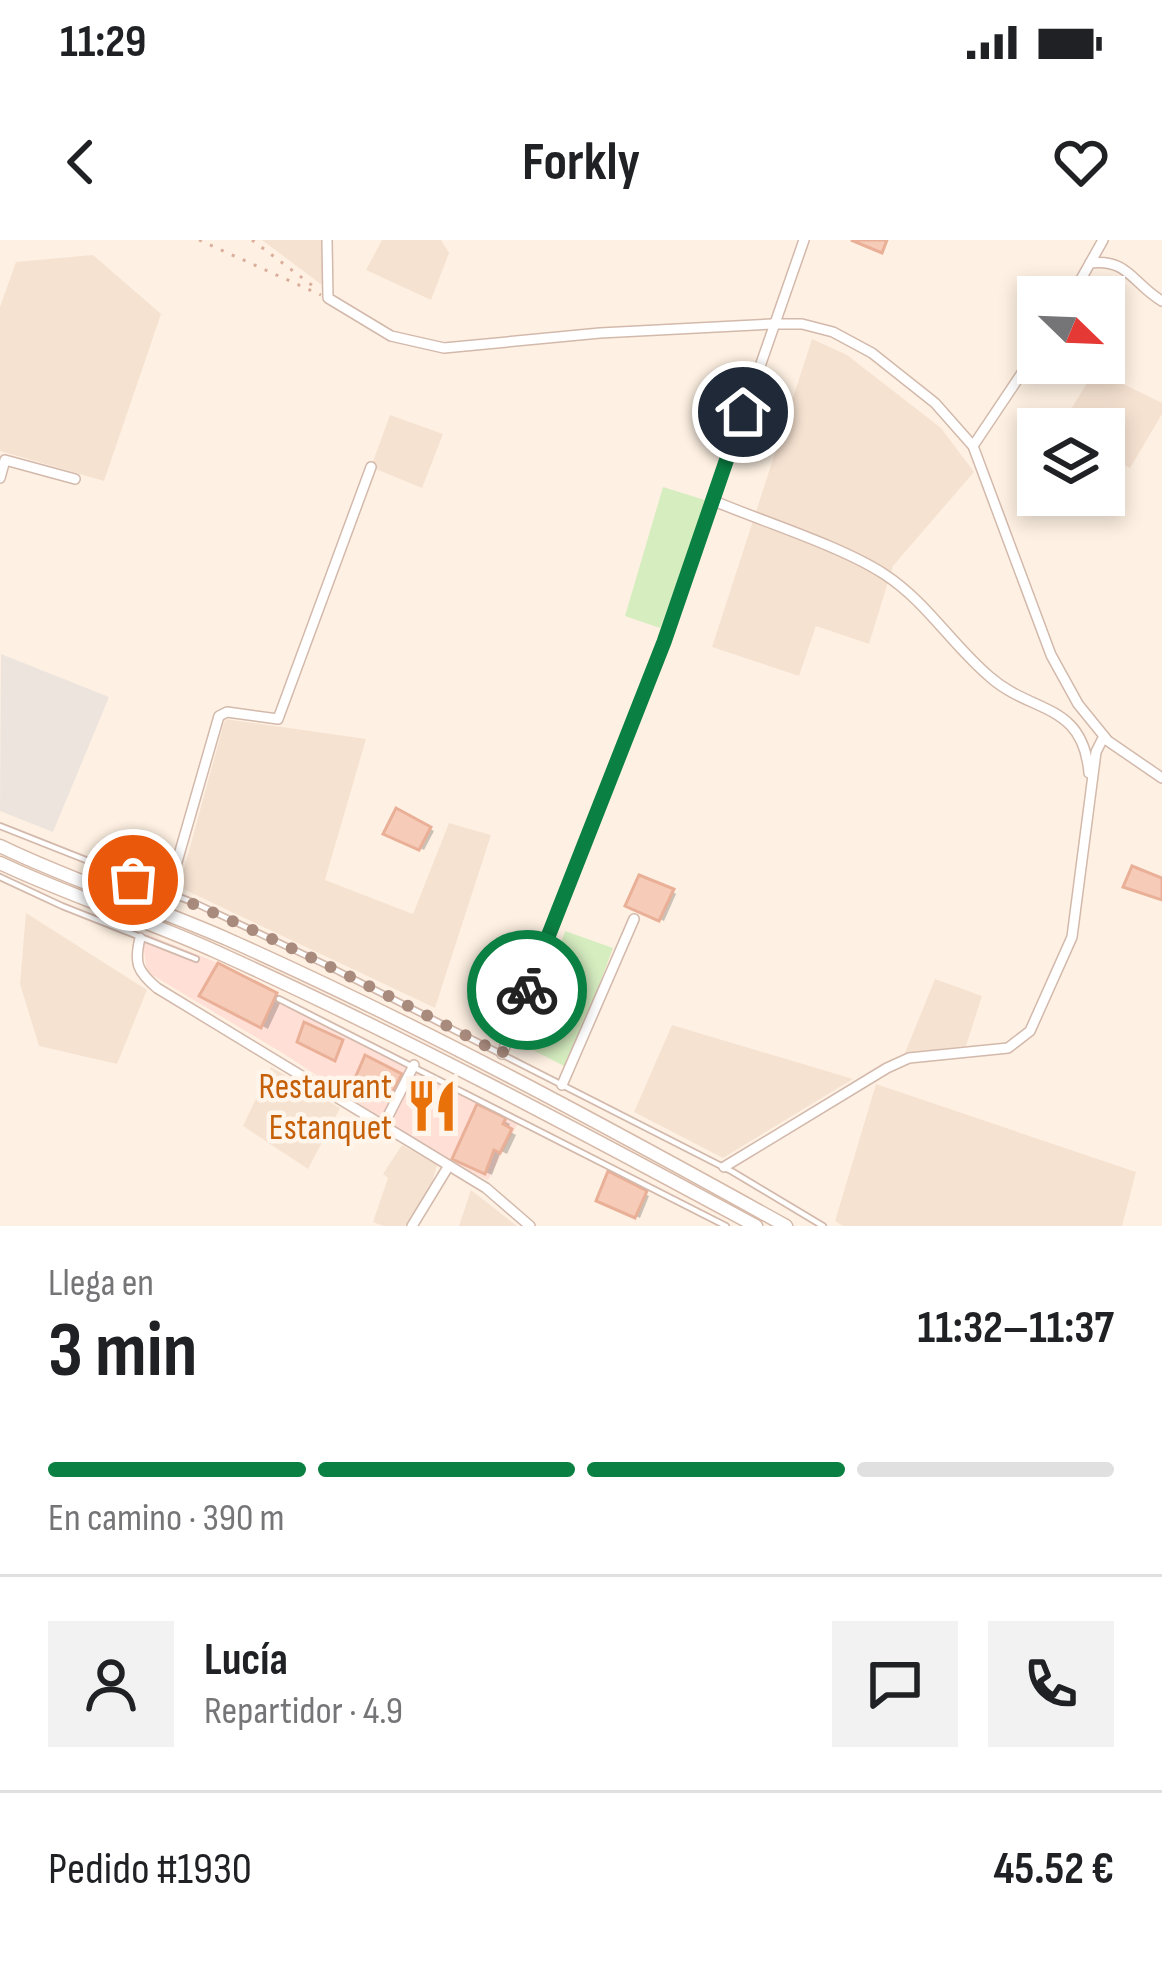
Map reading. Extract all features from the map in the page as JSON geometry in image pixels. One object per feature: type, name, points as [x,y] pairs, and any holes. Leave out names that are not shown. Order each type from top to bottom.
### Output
[{"type":"main road","points":[[0,846],[228,939],[508,1078],[786,1226]]},
{"type":"main road","points":[[0,863],[220,953],[410,1045],[756,1226]]},
{"type":"street","points":[[327,240],[328,298],[391,336],[444,348],[623,331],[772,324],[833,332],[872,353],[934,403],[973,446],[1051,655],[1078,704],[1104,736],[1162,778]]},
{"type":"street","points":[[502,1054],[664,642],[804,240]]},
{"type":"street","points":[[1083,276],[1103,240]]},
{"type":"street","points":[[1090,263],[1108,260],[1124,267],[1162,301]]},
{"type":"street","points":[[973,446],[1017,380]]},
{"type":"street","points":[[0,478],[4,460],[75,479]]},
{"type":"street","points":[[168,893],[219,716],[227,712],[278,719],[371,467]]},
{"type":"street","points":[[714,501],[884,574],[941,623],[991,679],[1063,717],[1080,734],[1091,796]]},
{"type":"street","points":[[724,1167],[909,1058],[1008,1048],[1030,1031],[1072,937],[1096,752],[1104,736]]},
{"type":"street","points":[[562,1085],[634,919]]},
{"type":"street","points":[[140,938],[135,959],[140,973],[157,988],[486,1188],[530,1226]]},
{"type":"street","points":[[383,1126],[414,1065]]},
{"type":"street","points":[[412,1226],[448,1167]]},
{"type":"lane","points":[[0,826],[168,893],[324,964],[724,1167],[823,1226]]},
{"type":"lane","points":[[0,877],[196,958]]},
{"type":"lane","points":[[278,999],[726,1226]]},
{"type":"path","points":[[199,240],[328,298]]},
{"type":"path","points":[[252,240],[328,298]]},
{"type":"shaded area","points":[[262,240],[324,240],[322,285]]},
{"type":"shaded area","points":[[382,240],[441,240],[449,253],[431,300],[366,270]]},
{"type":"shaded area","points":[[93,255],[161,314],[104,481],[0,451],[0,307],[16,262]]},
{"type":"shaded area","points":[[812,339],[847,355],[941,428],[974,472],[893,566],[869,644],[816,626],[799,676],[712,647]]},
{"type":"shaded area","points":[[1086,384],[1123,384],[1162,403],[1162,414],[1130,468],[1125,466],[1125,408],[1072,408]]},
{"type":"shaded area","points":[[390,415],[443,434],[422,488],[371,467]]},
{"type":"shaded area","points":[[1,654],[109,697],[53,832],[0,811]]},
{"type":"shaded area","points":[[225,719],[366,739],[325,880],[413,914],[449,823],[491,835],[435,1008],[179,887]]},
{"type":"shaded area","points":[[26,913],[147,990],[117,1064],[39,1046],[20,984]]},
{"type":"shaded area","points":[[147,934],[218,963],[277,993],[276,1001],[519,1121],[488,1180],[447,1161],[284,1054],[147,972],[143,944]]},
{"type":"shaded area","points":[[935,979],[982,996],[966,1046],[905,1053]]},
{"type":"shaded area","points":[[672,1025],[853,1079],[723,1158],[634,1112]]},
{"type":"shaded area","points":[[271,1067],[340,1108],[308,1169],[243,1126]]},
{"type":"shaded area","points":[[876,1084],[1136,1172],[1122,1226],[843,1226],[835,1221]]},
{"type":"shaded area","points":[[402,1145],[437,1165],[432,1183],[405,1226],[383,1226],[373,1222],[388,1178],[383,1174]]},
{"type":"shaded area","points":[[471,1190],[517,1226],[459,1226]]},
{"type":"green space","points":[[663,487],[708,501],[660,628],[625,616]]},
{"type":"green space","points":[[565,931],[613,948],[568,1068],[527,1047]]},
{"type":"building","points":[[851,240],[887,240],[882,253]]},
{"type":"building","points":[[396,808],[431,827],[419,850],[383,834]]},
{"type":"building","points":[[1132,866],[1162,878],[1162,900],[1123,887]]},
{"type":"building","points":[[639,875],[674,889],[659,921],[625,906]]},
{"type":"building","points":[[218,963],[277,993],[261,1028],[199,996]]},
{"type":"building","points":[[304,1022],[343,1040],[335,1061],[297,1042]]},
{"type":"building","points":[[365,1055],[402,1074],[388,1101],[353,1083]]},
{"type":"building","points":[[477,1104],[506,1118],[503,1124],[512,1129],[500,1153],[494,1150],[485,1174],[452,1159]]},
{"type":"building","points":[[608,1171],[647,1191],[635,1218],[596,1201]]},
{"type":"way so far","points":[[133,880],[197,904],[502,1054],[527,990]]},
{"type":"place","name":"Restaurant Estanquet","points":[[432,1106]]},
{"type":"route","points":[[527,990],[664,642],[743,412]]}]
